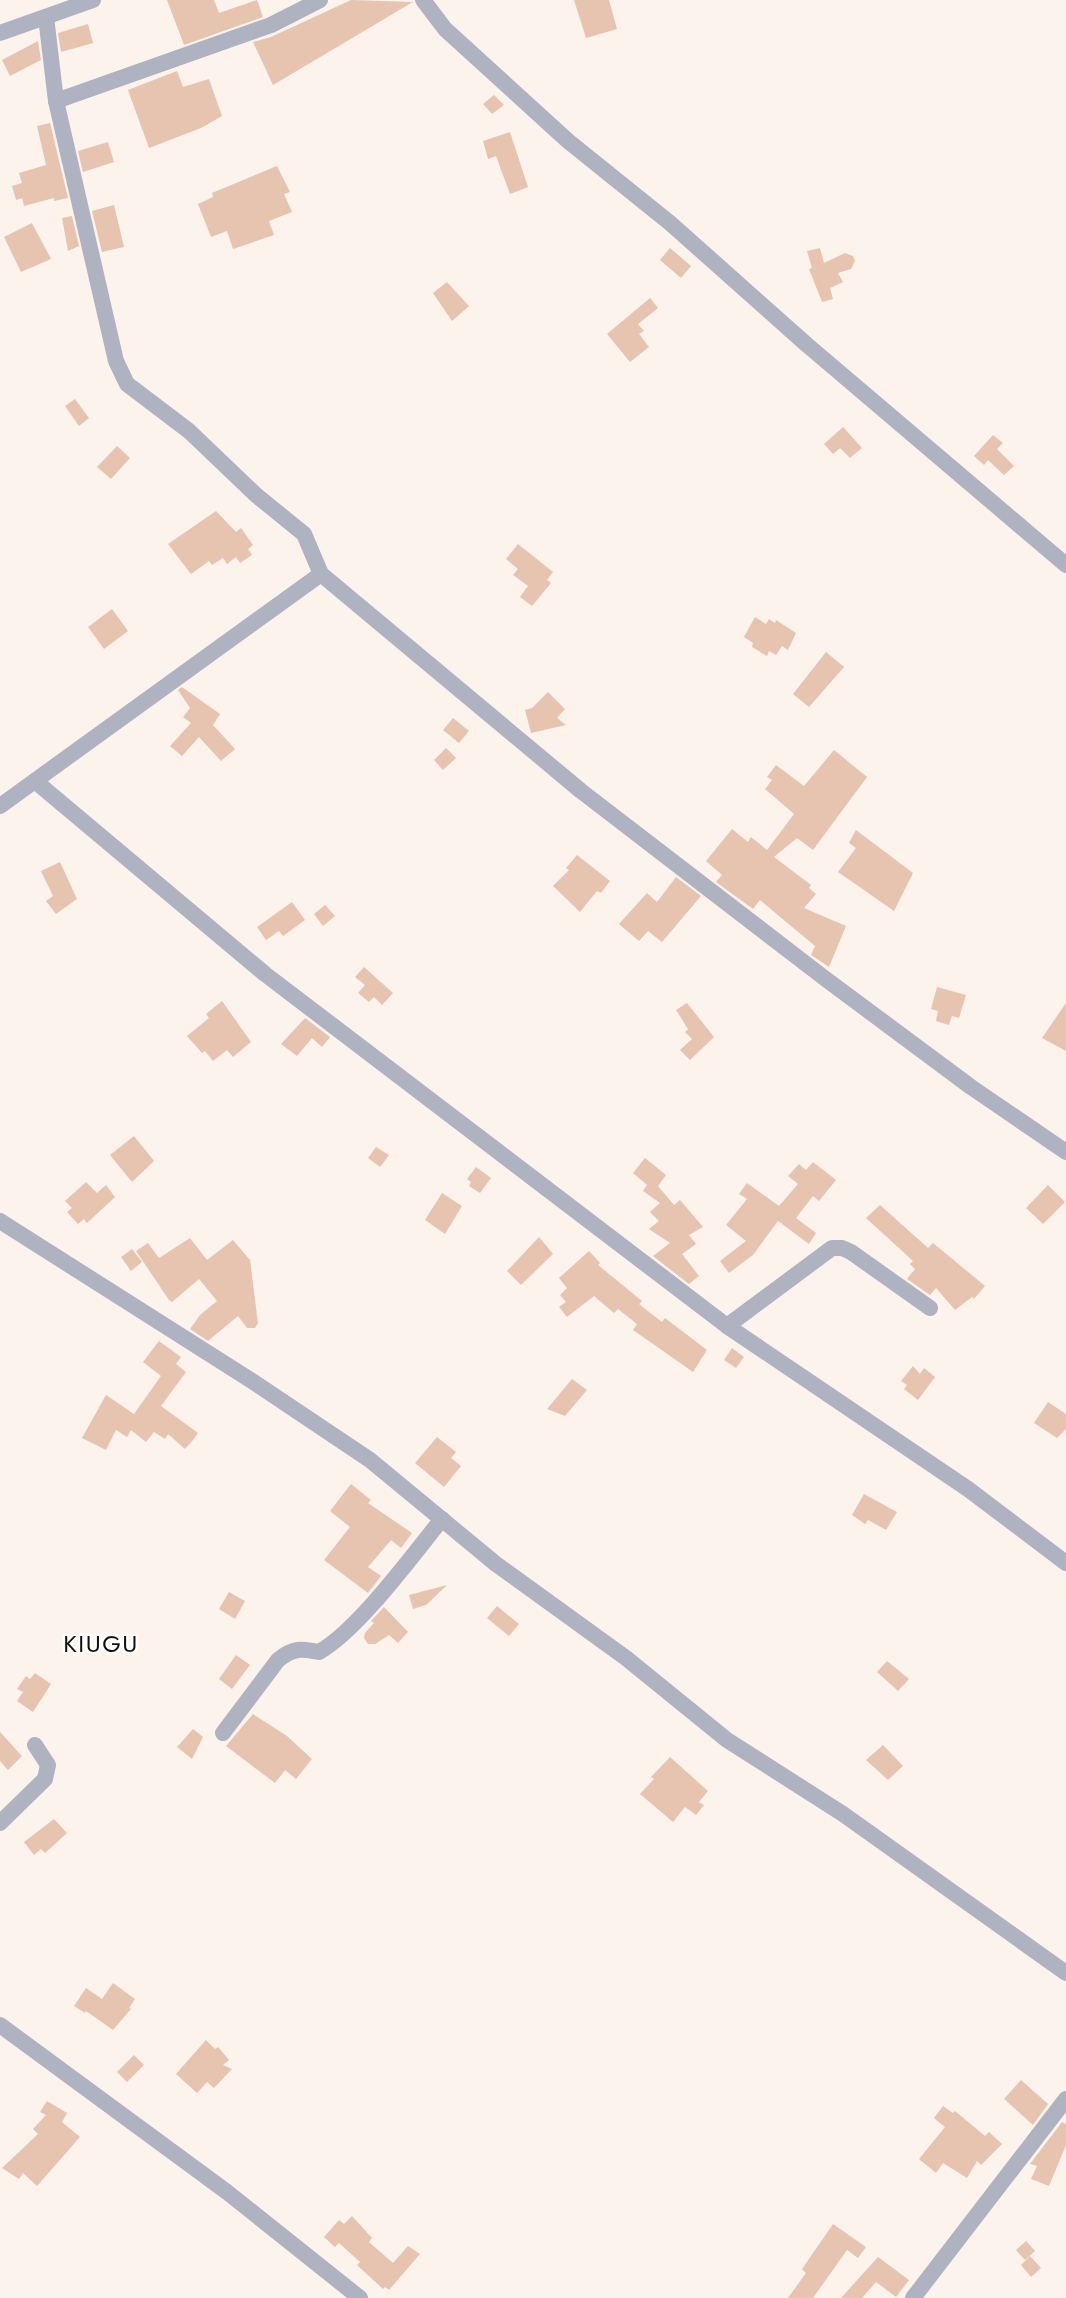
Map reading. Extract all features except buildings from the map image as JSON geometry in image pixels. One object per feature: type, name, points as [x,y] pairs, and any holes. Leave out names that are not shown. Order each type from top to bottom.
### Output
[{"type":"street","points":[[0,33],[93,0]]},
{"type":"street","points":[[56,101],[271,25],[320,0]]},
{"type":"street","points":[[423,0],[445,29],[568,141],[670,223],[806,344],[1066,565]]},
{"type":"street","points":[[46,16],[56,101],[116,361],[127,384],[189,431],[256,495],[304,534],[321,574],[581,791],[971,1087],[1066,1152]]},
{"type":"street","points":[[0,806],[321,574]]},
{"type":"street","points":[[35,781],[265,975],[727,1326],[968,1489],[1066,1563]]},
{"type":"street","points":[[0,1221],[252,1381],[370,1460],[496,1564],[626,1658],[727,1740],[843,1814],[1066,1973]]},
{"type":"street","points":[[727,1326],[832,1248],[842,1248],[851,1252],[930,1308]]},
{"type":"street","points":[[223,1733],[278,1660],[289,1650],[300,1648],[319,1652],[328,1647],[367,1609],[442,1519]]},
{"type":"street","points":[[0,1824],[45,1779],[48,1765],[34,1745]]},
{"type":"street","points":[[0,2025],[227,2192],[360,2298]]},
{"type":"street","points":[[913,2298],[1066,2099]]},
{"type":"district","name":"KIUGU","points":[[101,1643]]}]
